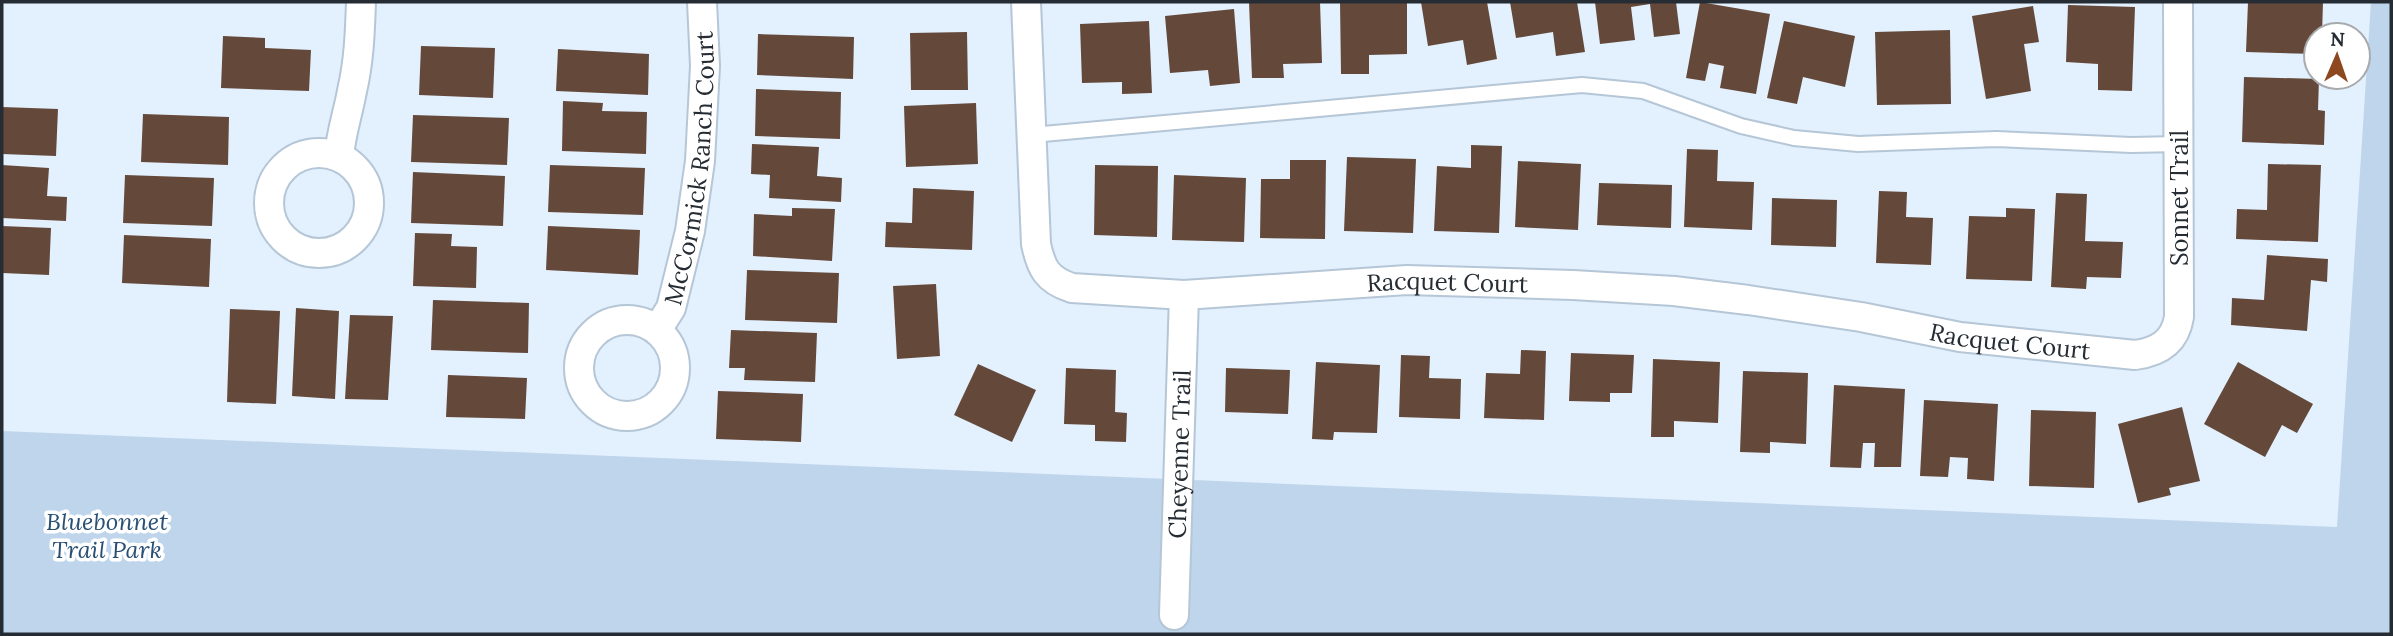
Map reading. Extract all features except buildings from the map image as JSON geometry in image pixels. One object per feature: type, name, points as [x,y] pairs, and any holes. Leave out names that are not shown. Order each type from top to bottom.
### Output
[{"type":"street","points":[[339,156],[341,131],[352,91],[359,47],[361,2]]},
{"type":"street","name":"McCormick Ranch Court","points":[[657,330],[671,308],[690,231],[699,161],[705,66],[702,2]]},
{"type":"street","name":"Racquet Court","points":[[1026,2],[1036,244],[1041,266],[1048,276],[1057,283],[1072,288],[1184,295],[1407,280],[1674,291],[1836,313],[1960,337],[2122,355]]},
{"type":"street","name":"Sonnet Trail","points":[[2122,355],[2146,354],[2163,346],[2177,331],[2178,2]]},
{"type":"street","name":"Cheyenne Trail","points":[[1174,615],[1184,295]]},
{"type":"lane","points":[[1032,135],[1582,85],[1643,91],[1741,126],[1794,138],[1845,143],[1997,139],[2132,145],[2179,144]]},
{"type":"green space","name":"Bluebonnet Trail Park","points":[[2371,2],[2391,2],[2391,634],[2,634],[2,431],[2337,527],[2365,91],[2372,91],[2372,21],[2370,21]]}]
